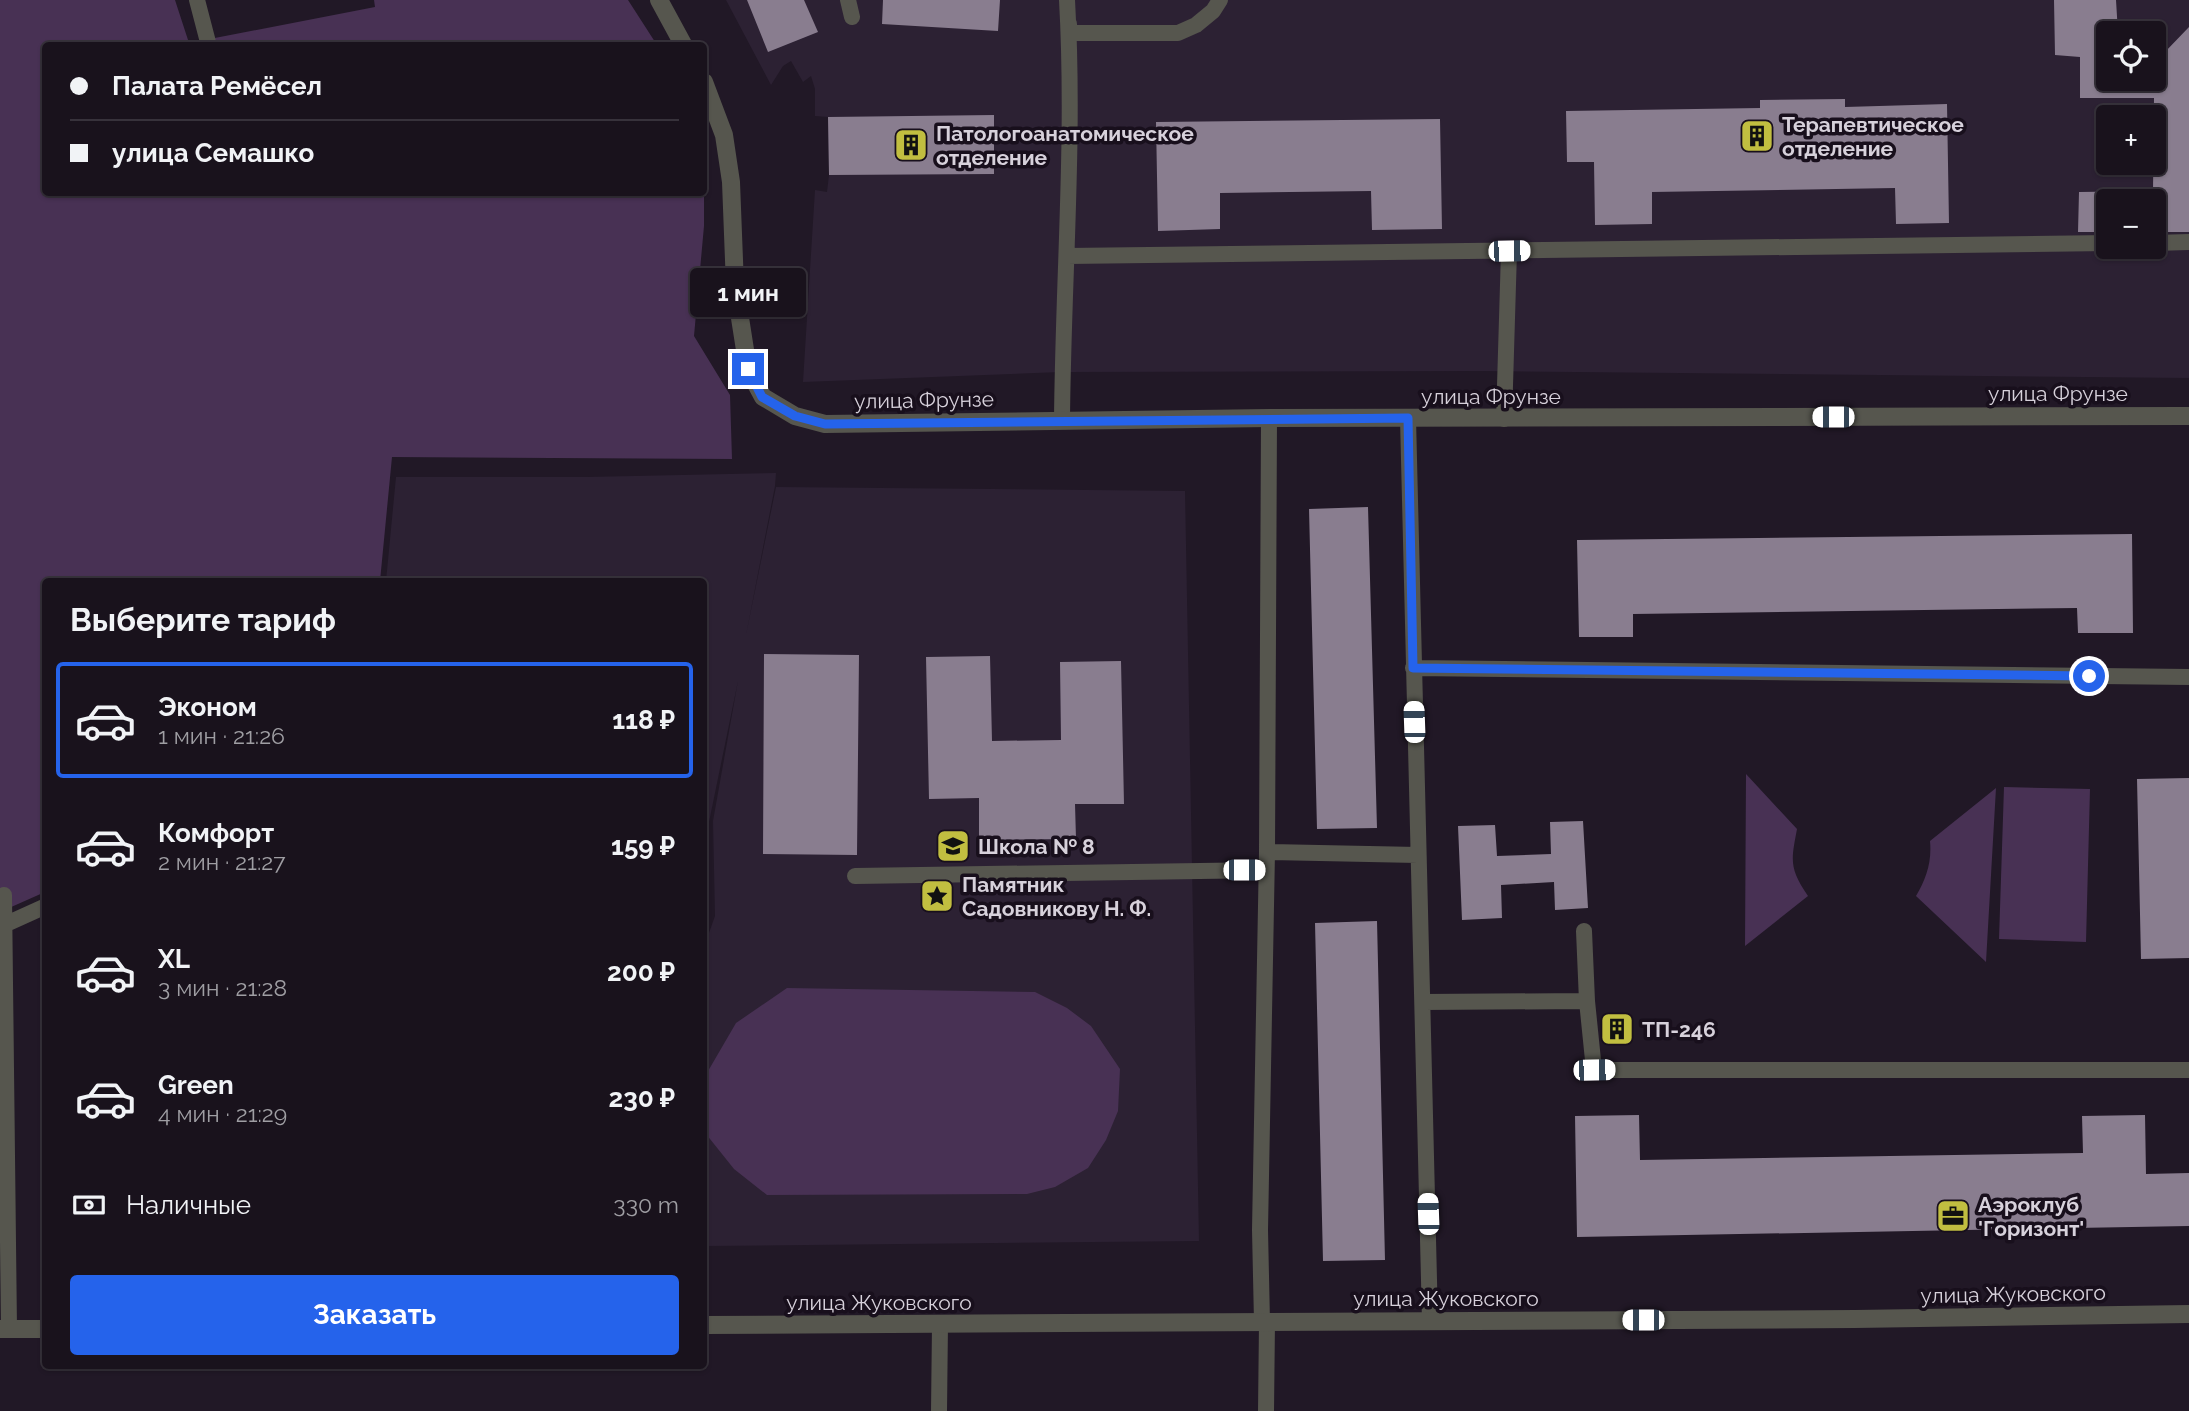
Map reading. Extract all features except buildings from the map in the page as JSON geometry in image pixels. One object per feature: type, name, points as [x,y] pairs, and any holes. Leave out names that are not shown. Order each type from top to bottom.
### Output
[{"type":"street","points":[[659,0],[682,42]]},
{"type":"street","name":"улица Фрунзе","points":[[707,90],[724,135],[731,182],[735,286],[748,369],[762,397],[795,416],[825,424],[1269,418],[2189,416]]},
{"type":"street","name":"улица Жуковского","points":[[707,1325],[2189,1314]]},
{"type":"street","points":[[4,1329],[42,1329]]},
{"type":"lane","points":[[197,0],[208,42]]},
{"type":"lane","points":[[848,0],[852,17]]},
{"type":"lane","points":[[1068,7],[1069,33],[1178,33],[1196,25],[1213,11],[1220,0]]},
{"type":"lane","points":[[1062,421],[1061,372],[1067,256],[1070,82],[1068,7]]},
{"type":"lane","points":[[2166,243],[2189,242]]},
{"type":"lane","points":[[1067,256],[2096,243]]},
{"type":"lane","points":[[1504,419],[1509,251]]},
{"type":"lane","points":[[1266,1411],[1260,1230],[1267,852],[1269,418]]},
{"type":"lane","points":[[1408,418],[1430,1321]]},
{"type":"lane","points":[[1413,668],[2189,677]]},
{"type":"lane","points":[[1267,852],[1418,855]]},
{"type":"lane","points":[[855,876],[1266,870]]},
{"type":"lane","points":[[4,895],[4,1329]]},
{"type":"lane","points":[[4,925],[42,908]]},
{"type":"lane","points":[[1584,931],[1594,1070],[2189,1070]]},
{"type":"lane","points":[[1423,1002],[1587,1001]]},
{"type":"lane","points":[[939,1411],[940,1324]]},
{"type":"shaded area","points":[[0,0],[175,0],[189,42],[42,42],[42,196],[704,196],[704,226],[694,336],[730,395],[732,459],[392,457],[380,578],[42,578],[42,893],[0,912]]},
{"type":"shaded area","points":[[374,0],[628,0],[655,42],[194,42],[375,7]]},
{"type":"shaded area","points":[[726,0],[2189,0],[2189,378],[1480,371],[1061,372],[803,382],[815,190],[827,192],[829,175],[828,117],[815,116],[815,89],[811,76],[803,82],[791,61],[783,66],[771,85]]},
{"type":"shaded area","name":"Школа № 8","points":[[776,473],[746,635],[776,487],[1185,491],[1199,1241],[707,1246],[707,939],[715,916],[713,821],[738,681],[707,822],[707,578],[386,578],[396,477]]},
{"type":"shaded area","points":[[1746,774],[1797,829],[1793,864],[1797,878],[1808,896],[1745,946]]},
{"type":"shaded area","points":[[2004,787],[2090,789],[2086,942],[1999,939]]},
{"type":"shaded area","points":[[1996,788],[1986,962],[1916,896],[1928,870],[1930,841]]},
{"type":"shaded area","points":[[787,988],[1035,992],[1067,1008],[1091,1026],[1120,1069],[1118,1111],[1106,1140],[1088,1168],[1055,1187],[1027,1194],[767,1195],[734,1169],[707,1135],[707,1073],[736,1023]]},
{"type":"place","name":"Терапевтическое отделение","points":[[1757,136]]},
{"type":"place","name":"Патологоанатомическое отделение","points":[[911,145]]},
{"type":"place","name":"Школа № 8","points":[[953,846]]},
{"type":"place","name":"Памятник Садовникову Н. Ф.","points":[[937,896]]},
{"type":"place","name":"ТП-246","points":[[1617,1029]]},
{"type":"place","name":"Аэроклуб 'Горизонт'","points":[[1953,1216]]},
{"type":"route","points":[[748,369],[762,397],[795,416],[825,424],[1408,418],[1413,668],[2089,676]]}]
